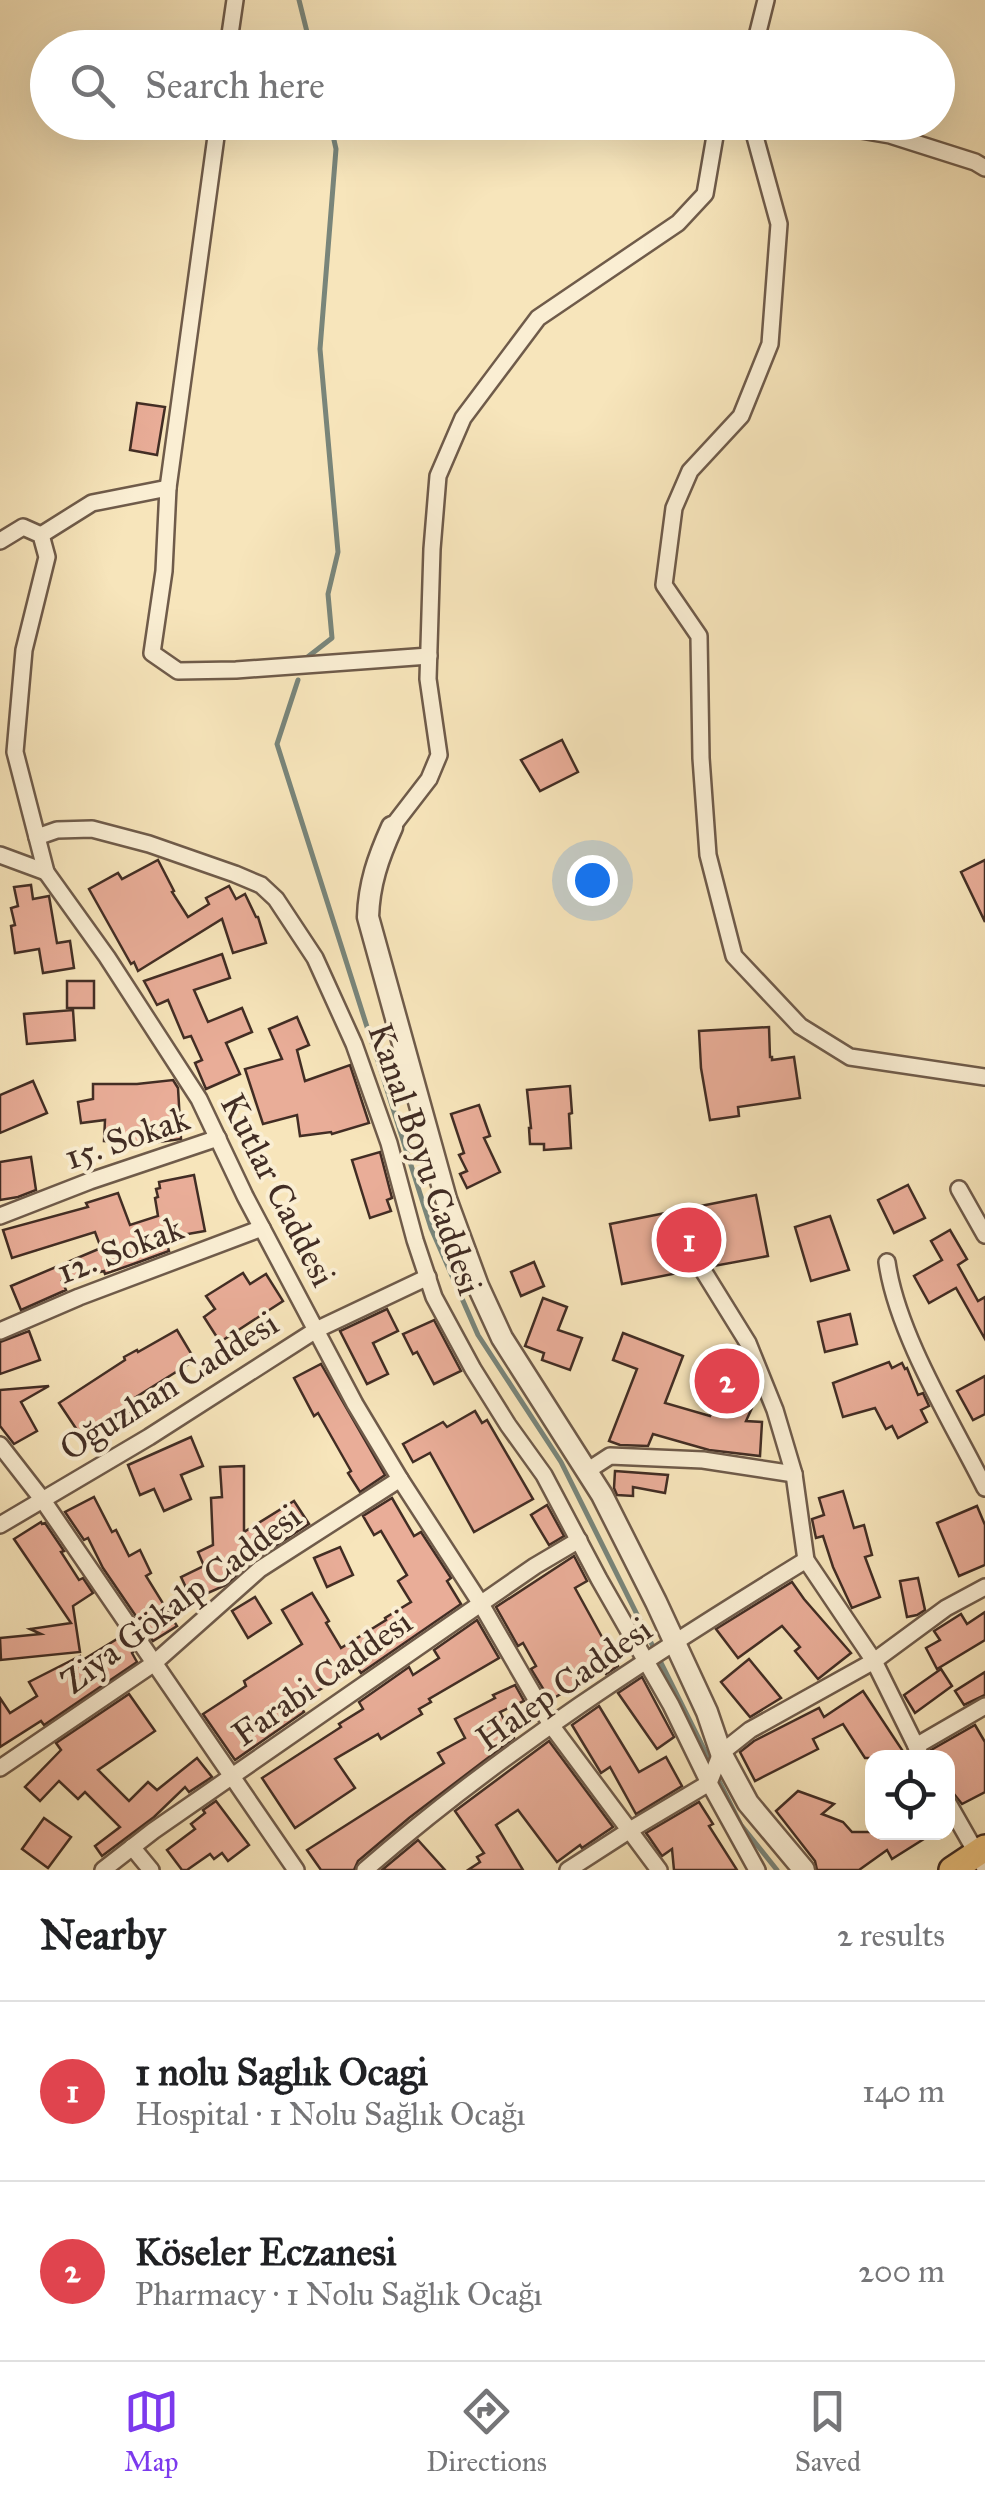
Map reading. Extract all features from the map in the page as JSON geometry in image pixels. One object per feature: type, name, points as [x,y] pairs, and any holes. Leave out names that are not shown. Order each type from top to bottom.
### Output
[{"type":"highway","points":[[952,1870],[982,1857]]},
{"type":"street","points":[[231,30],[235,0]]},
{"type":"street","points":[[759,30],[766,0]]},
{"type":"street","points":[[216,140],[168,488],[164,571],[152,653],[178,671],[429,656]]},
{"type":"street","points":[[392,827],[429,778],[439,755],[428,679],[432,549],[438,476],[463,418],[538,318],[678,222],[705,194],[714,140]]},
{"type":"street","points":[[756,140],[779,224],[770,344],[741,416],[690,472],[674,508],[664,585],[699,636],[700,758],[712,872],[734,956],[800,1026],[850,1057],[985,1078]]},
{"type":"street","points":[[906,140],[985,168]]},
{"type":"street","points":[[0,541],[22,528],[41,535],[92,503],[168,488]]},
{"type":"street","name":"Kutlar Caddesi","points":[[41,535],[47,557],[24,650],[15,752],[46,872],[107,956],[198,1099],[356,1404],[551,1725],[659,1870]]},
{"type":"street","name":"Kanal Boyu Caddesi","points":[[392,827],[376,861],[368,918],[446,1199],[478,1286],[502,1338],[602,1495],[748,1803],[804,1870]]},
{"type":"street","name":"Kanal Boyu Caddesi","points":[[7,858],[39,845],[57,830],[92,829],[235,874],[261,885],[276,899],[314,958],[354,1044],[389,1143],[434,1297],[508,1425],[544,1475],[757,1870]]},
{"type":"street","points":[[7,858],[46,872]]},
{"type":"street","name":"15. Sokak","points":[[0,1216],[90,1180],[218,1138]]},
{"type":"street","points":[[958,1190],[985,1235]]},
{"type":"street","name":"12. Sokak","points":[[0,1331],[262,1228]]},
{"type":"street","points":[[887,1262],[891,1291],[921,1362],[985,1488]]},
{"type":"street","points":[[704,1272],[748,1343],[775,1410],[794,1474],[806,1560],[874,1661],[918,1750]]},
{"type":"street","name":"Oğuzhan Caddesi","points":[[0,1525],[150,1437],[316,1330],[428,1278]]},
{"type":"street","points":[[0,1445],[42,1499],[296,1870]]},
{"type":"street","points":[[586,1471],[610,1456],[702,1460],[794,1474]]},
{"type":"street","name":"Ziya Gökalp Caddesi","points":[[0,1768],[153,1664],[260,1569],[400,1479]]},
{"type":"street","name":"Farabi Caddesi","points":[[103,1870],[535,1566],[579,1540]]},
{"type":"street","name":"Halep Caddesi","points":[[365,1870],[411,1830],[551,1725],[806,1560]]},
{"type":"street","points":[[568,1870],[709,1783],[722,1753],[750,1730],[874,1661],[946,1608],[985,1586]]},
{"type":"street","points":[[922,1750],[985,1706]]},
{"type":"street","points":[[955,1814],[982,1857]]},
{"type":"street","points":[[132,1847],[151,1870]]},
{"type":"building","points":[[137,403],[165,407],[157,455],[130,450]]},
{"type":"building","points":[[562,740],[578,772],[540,791],[521,760]]},
{"type":"building","points":[[158,860],[188,917],[209,904],[206,898],[229,886],[236,899],[245,894],[266,943],[233,953],[222,919],[138,971],[89,889],[118,873],[122,879]]},
{"type":"building","points":[[985,860],[985,922],[961,872]]},
{"type":"building","points":[[31,885],[33,899],[49,896],[57,943],[70,941],[74,968],[43,973],[39,949],[15,953],[11,908],[18,906],[14,887]]},
{"type":"building","points":[[222,954],[230,978],[194,990],[208,1022],[242,1008],[252,1032],[226,1043],[240,1074],[206,1089],[195,1063],[202,1060],[191,1036],[184,1038],[168,1000],[157,1005],[144,981]]},
{"type":"building","points":[[67,981],[94,981],[94,1008],[67,1008]]},
{"type":"building","points":[[73,1010],[75,1040],[27,1044],[24,1014]]},
{"type":"building","points":[[297,1017],[309,1045],[297,1050],[305,1081],[350,1065],[369,1123],[332,1134],[300,1136],[297,1115],[263,1124],[245,1069],[282,1059],[269,1029]]},
{"type":"building","points":[[769,1027],[770,1057],[794,1057],[800,1098],[738,1107],[739,1116],[710,1120],[699,1031]]},
{"type":"building","points":[[173,1080],[178,1088],[181,1139],[151,1143],[104,1141],[105,1120],[81,1123],[78,1102],[93,1099],[93,1084]]},
{"type":"building","points":[[33,1081],[47,1113],[0,1133],[0,1095]]},
{"type":"building","points":[[570,1086],[571,1148],[544,1150],[544,1144],[530,1144],[527,1090]]},
{"type":"building","points":[[479,1105],[490,1136],[484,1138],[500,1172],[467,1188],[460,1174],[467,1171],[459,1155],[464,1153],[451,1114]]},
{"type":"building","points":[[380,1152],[392,1198],[387,1200],[391,1211],[370,1218],[352,1160]]},
{"type":"building","points":[[31,1157],[36,1190],[0,1200],[0,1162]]},
{"type":"building","points":[[194,1175],[205,1231],[165,1238],[169,1251],[105,1274],[104,1271],[62,1281],[66,1290],[21,1310],[11,1286],[101,1248],[95,1232],[12,1258],[3,1230],[88,1207],[86,1203],[118,1193],[130,1225],[158,1216],[155,1198],[159,1182]]},
{"type":"building","points":[[908,1185],[925,1218],[894,1233],[878,1200]]},
{"type":"building","points":[[756,1195],[768,1256],[714,1266],[703,1261],[693,1270],[622,1284],[610,1224]]},
{"type":"building","points":[[830,1216],[849,1270],[811,1281],[795,1227]]},
{"type":"building","points":[[950,1230],[967,1259],[958,1265],[978,1301],[985,1297],[985,1339],[956,1288],[929,1303],[914,1276],[942,1260],[931,1241]]},
{"type":"building","points":[[534,1262],[544,1286],[521,1296],[511,1272]]},
{"type":"building","points":[[243,1273],[250,1284],[266,1274],[283,1301],[220,1342],[204,1317],[215,1309],[206,1296]]},
{"type":"building","points":[[543,1298],[567,1307],[558,1330],[582,1338],[570,1370],[542,1360],[544,1353],[525,1346]]},
{"type":"building","points":[[387,1309],[398,1331],[373,1343],[388,1374],[367,1384],[340,1331]]},
{"type":"building","points":[[850,1314],[857,1344],[825,1352],[818,1322]]},
{"type":"building","points":[[434,1320],[461,1371],[434,1384],[403,1334]]},
{"type":"building","points":[[177,1330],[195,1360],[136,1397],[141,1404],[85,1442],[59,1403],[125,1360],[124,1357]]},
{"type":"building","points":[[29,1331],[40,1360],[0,1374],[0,1342]]},
{"type":"building","points":[[623,1333],[683,1356],[665,1403],[710,1416],[732,1370],[751,1380],[750,1394],[756,1399],[746,1421],[762,1422],[760,1456],[709,1450],[653,1434],[648,1446],[609,1441],[637,1369],[613,1360]]},
{"type":"building","points":[[889,1362],[892,1368],[902,1363],[907,1368],[918,1395],[923,1393],[929,1406],[921,1410],[927,1422],[898,1438],[892,1426],[886,1429],[875,1408],[843,1417],[833,1383]]},
{"type":"building","points":[[321,1364],[385,1475],[360,1492],[318,1413],[314,1416],[294,1378]]},
{"type":"building","points":[[985,1376],[985,1414],[973,1420],[957,1391]]},
{"type":"building","points":[[49,1386],[21,1402],[37,1431],[14,1444],[0,1426],[0,1390]]},
{"type":"building","points":[[475,1411],[482,1423],[487,1420],[533,1499],[474,1532],[430,1453],[413,1462],[403,1444],[443,1422],[447,1427]]},
{"type":"building","points":[[191,1437],[203,1466],[181,1475],[191,1499],[164,1511],[154,1489],[140,1495],[128,1465]]},
{"type":"building","points":[[244,1466],[244,1532],[294,1501],[309,1524],[254,1560],[226,1585],[192,1600],[181,1577],[204,1566],[198,1552],[213,1545],[211,1498],[222,1497],[220,1467]]},
{"type":"building","points":[[615,1471],[668,1475],[665,1493],[633,1487],[633,1496],[617,1495]]},
{"type":"building","points":[[843,1491],[854,1528],[864,1525],[872,1555],[865,1557],[880,1597],[852,1608],[823,1536],[816,1538],[812,1519],[824,1515],[819,1498]]},
{"type":"building","points":[[94,1497],[129,1556],[140,1550],[151,1573],[146,1576],[177,1626],[153,1641],[103,1568],[88,1538],[84,1540],[65,1512]]},
{"type":"building","points":[[392,1498],[414,1536],[421,1532],[451,1578],[447,1581],[461,1604],[361,1673],[357,1667],[298,1703],[304,1712],[235,1760],[203,1714],[246,1686],[244,1681],[302,1644],[282,1610],[312,1593],[341,1648],[411,1602],[398,1581],[407,1575],[381,1531],[374,1535],[363,1516]]},
{"type":"building","points":[[547,1505],[564,1536],[549,1545],[531,1515]]},
{"type":"building","points":[[977,1506],[985,1525],[985,1565],[959,1576],[937,1523]]},
{"type":"building","points":[[41,1522],[64,1551],[61,1552],[79,1580],[83,1578],[93,1593],[73,1606],[80,1652],[1,1660],[0,1638],[41,1634],[30,1629],[71,1623],[14,1539]]},
{"type":"building","points":[[340,1547],[353,1575],[327,1587],[314,1558]]},
{"type":"building","points":[[574,1556],[587,1581],[575,1588],[618,1666],[606,1674],[596,1661],[579,1673],[584,1681],[550,1700],[531,1669],[536,1666],[523,1643],[518,1646],[496,1607]]},
{"type":"building","points":[[918,1578],[925,1610],[907,1617],[900,1581]]},
{"type":"building","points":[[792,1582],[851,1653],[818,1679],[795,1651],[800,1647],[782,1626],[738,1658],[716,1629]]},
{"type":"building","points":[[255,1597],[271,1623],[248,1638],[232,1611]]},
{"type":"building","points":[[985,1612],[985,1640],[937,1669],[926,1648],[940,1640],[934,1631],[961,1614],[967,1624]]},
{"type":"building","points":[[477,1620],[499,1658],[429,1699],[431,1702],[419,1709],[422,1714],[381,1739],[378,1734],[335,1759],[355,1788],[295,1828],[262,1778],[341,1727],[339,1724],[363,1709],[359,1702],[409,1667],[413,1675],[439,1658],[434,1650]]},
{"type":"building","points":[[122,1636],[137,1662],[44,1725],[41,1721],[0,1747],[0,1698],[10,1713],[37,1696],[29,1682],[80,1656],[81,1661]]},
{"type":"building","points":[[749,1659],[781,1698],[750,1717],[721,1682]]},
{"type":"building","points":[[941,1669],[952,1686],[915,1713],[904,1695]]},
{"type":"building","points":[[985,1672],[985,1695],[964,1705],[955,1691]]},
{"type":"building","points":[[642,1677],[674,1737],[657,1749],[618,1693]]},
{"type":"building","points":[[515,1685],[524,1701],[500,1712],[514,1738],[409,1818],[358,1861],[354,1870],[321,1870],[307,1850],[444,1763],[438,1753],[465,1738],[455,1719]]},
{"type":"building","points":[[863,1691],[902,1750],[865,1750],[865,1758],[843,1724],[813,1739],[818,1749],[755,1781],[740,1752],[819,1708],[824,1717]]},
{"type":"building","points":[[129,1694],[155,1731],[98,1770],[129,1801],[148,1782],[157,1790],[197,1758],[212,1777],[189,1792],[185,1787],[154,1817],[102,1856],[95,1846],[120,1827],[85,1792],[78,1799],[59,1781],[40,1801],[25,1787],[61,1750],[56,1743]]},
{"type":"building","points":[[599,1706],[639,1772],[666,1757],[682,1786],[636,1814],[610,1767],[601,1773],[572,1725]]},
{"type":"building","points":[[975,1725],[985,1742],[985,1792],[962,1804],[955,1795],[955,1750],[931,1750]]},
{"type":"building","points":[[549,1741],[613,1827],[557,1862],[518,1810],[496,1825],[523,1870],[468,1870],[480,1862],[477,1857],[484,1853],[455,1811]]},
{"type":"building","points":[[798,1791],[834,1804],[822,1814],[843,1822],[852,1832],[865,1832],[865,1840],[922,1840],[892,1859],[887,1850],[859,1870],[817,1870],[815,1861],[776,1811]]},
{"type":"building","points":[[216,1801],[249,1845],[228,1861],[222,1853],[214,1859],[210,1854],[182,1870],[167,1850],[195,1829],[191,1824]]},
{"type":"building","points":[[699,1802],[737,1870],[674,1870],[672,1849],[662,1856],[646,1833]]},
{"type":"building","points":[[44,1818],[71,1837],[48,1868],[22,1849]]},
{"type":"building","points":[[418,1840],[445,1870],[382,1870]]},
{"type":"waterway","points":[[299,0],[306,30]]},
{"type":"waterway","points":[[305,659],[332,638],[328,594],[338,552],[320,349],[334,140]]},
{"type":"waterway","points":[[298,680],[277,744],[431,1228],[478,1335],[561,1462],[712,1765]]},
{"type":"waterway","points":[[716,1775],[741,1825],[777,1870]]},
{"type":"place","name":"1 nolu Saglık Ocagi","points":[[689,1240]]},
{"type":"place","name":"Köseler Eczanesi","points":[[727,1381]]}]
